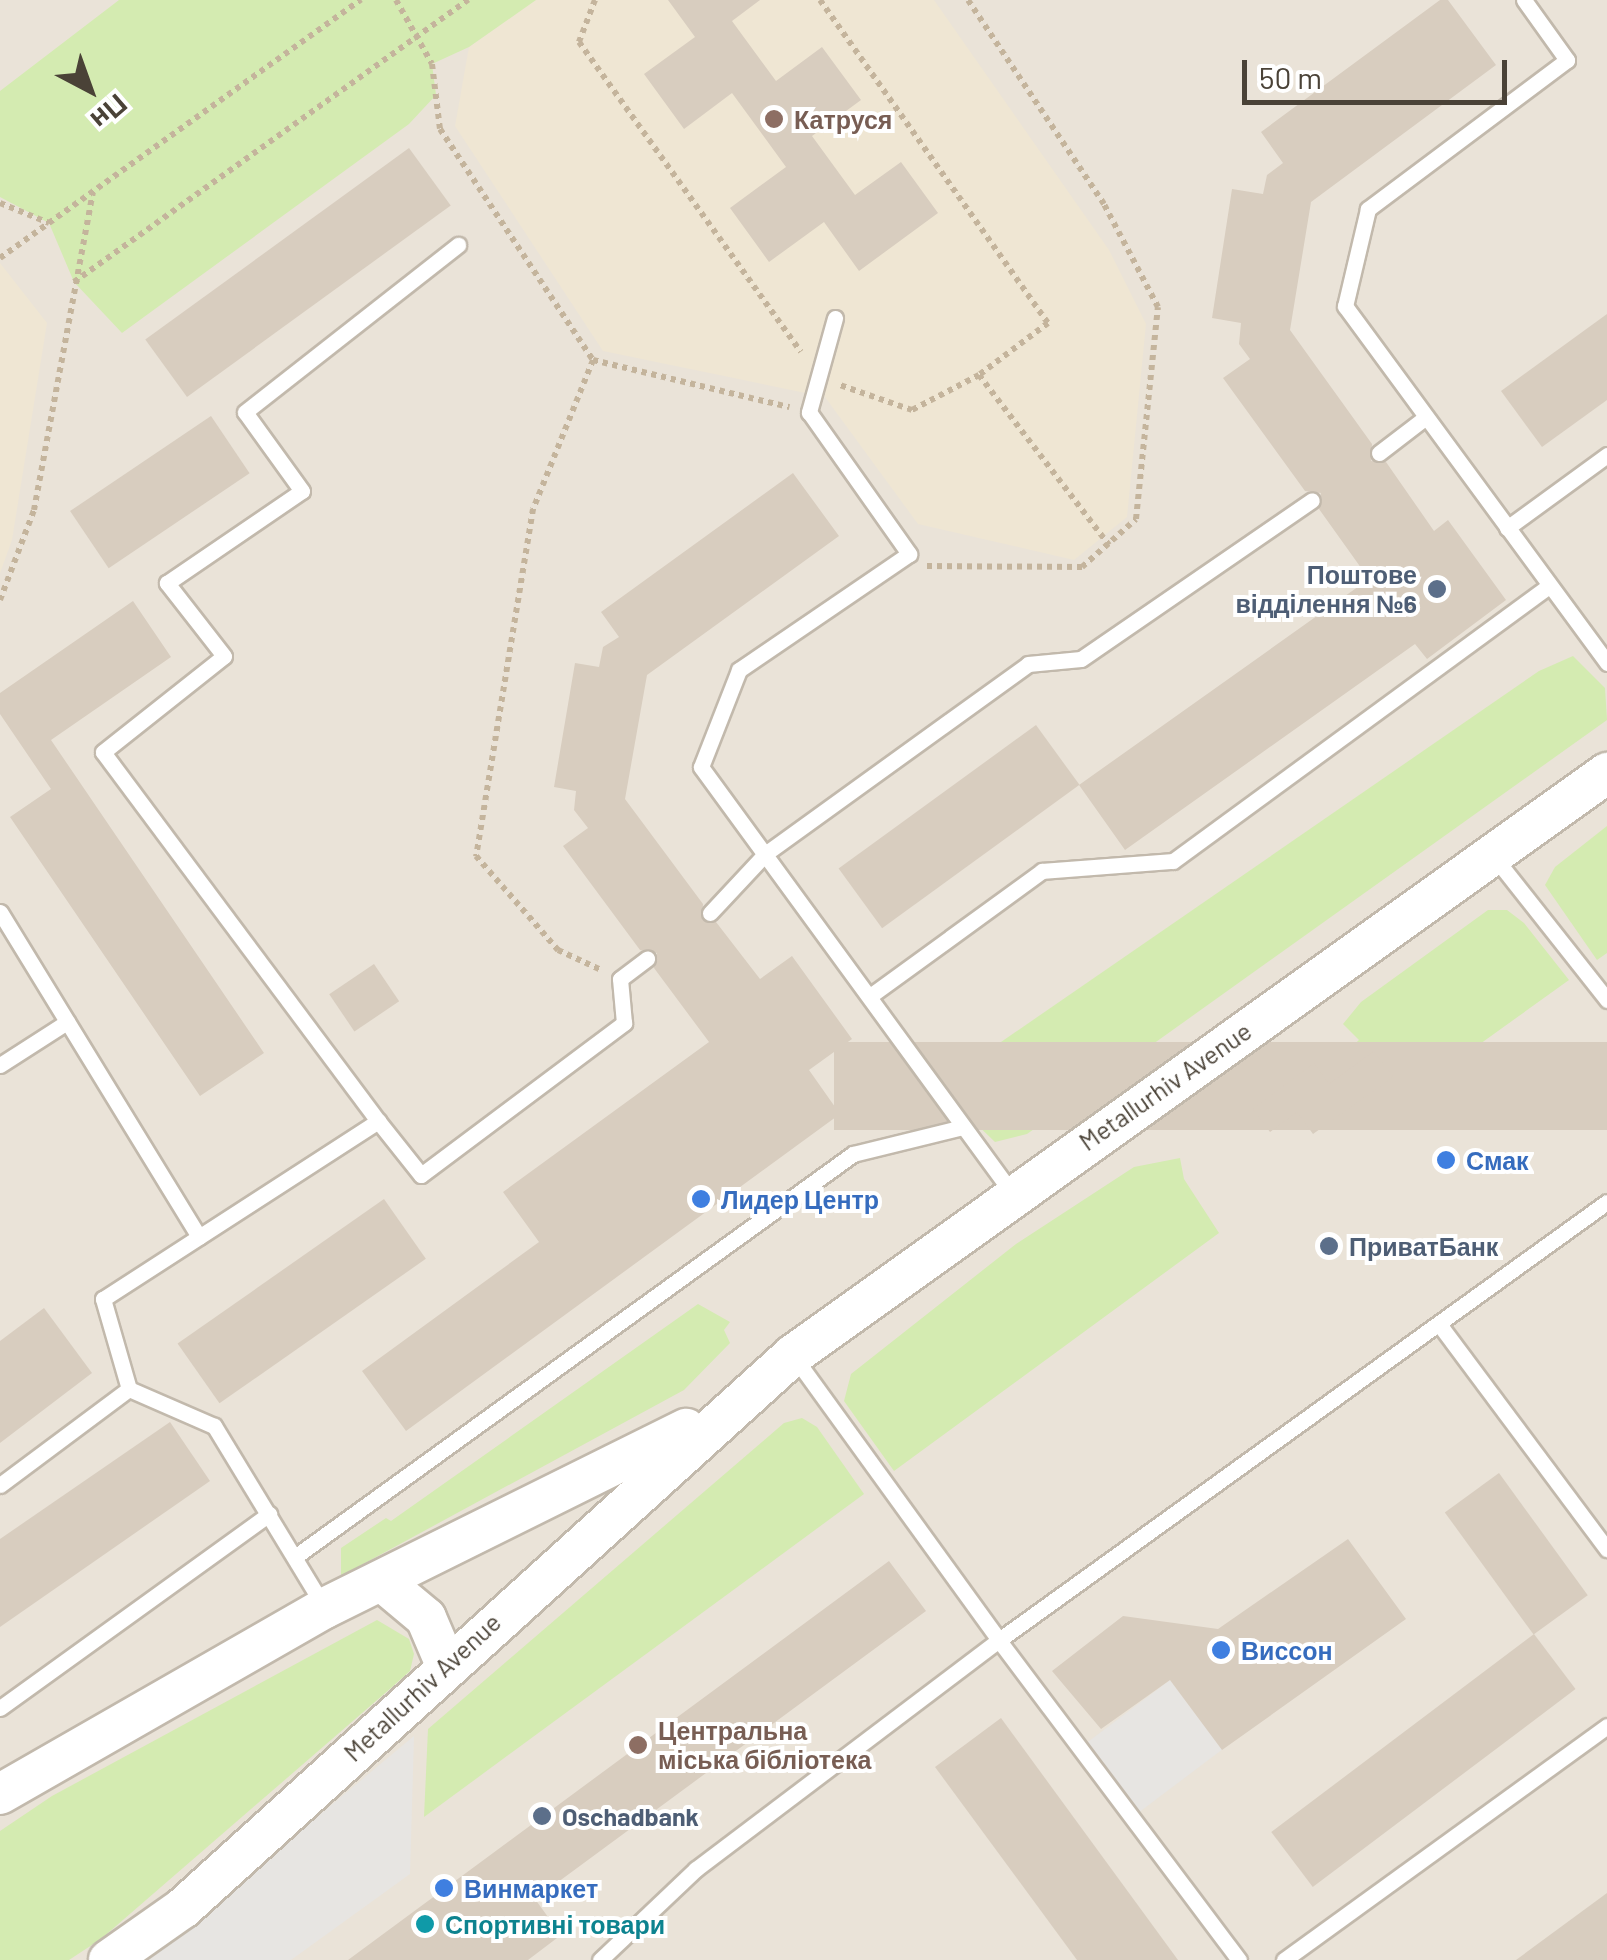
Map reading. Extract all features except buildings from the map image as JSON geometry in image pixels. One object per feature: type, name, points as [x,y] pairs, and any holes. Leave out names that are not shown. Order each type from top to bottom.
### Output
[{"type":"street","name":"Metallurhiv Avenue","points":[[109,1960],[183,1908],[730,1407],[793,1355],[1012,1194],[1607,773]]},
{"type":"street","name":"Metallurhiv Avenue","points":[[0,1794],[325,1608],[730,1407]]},
{"type":"street","points":[[383,1582],[426,1618],[446,1665]]},
{"type":"lane","points":[[1524,0],[1567,60],[1368,208],[1345,306],[1607,663]]},
{"type":"lane","points":[[458,245],[245,412],[302,491],[167,583],[224,656],[103,752],[421,1175],[624,1023],[620,978],[647,960]]},
{"type":"lane","points":[[835,318],[808,412],[910,554],[739,670],[701,767],[1012,1194]]},
{"type":"lane","points":[[1379,453],[1426,417]]},
{"type":"lane","points":[[1507,528],[1607,456]]},
{"type":"lane","points":[[710,913],[764,854],[1028,664],[1081,659],[1312,500]]},
{"type":"lane","points":[[870,996],[1042,872],[1173,861],[1549,586]]},
{"type":"lane","points":[[1492,854],[1607,1000]]},
{"type":"lane","points":[[0,912],[199,1237]]},
{"type":"lane","points":[[0,1065],[67,1022]]},
{"type":"lane","points":[[129,1390],[103,1299],[378,1122]]},
{"type":"lane","points":[[296,1556],[854,1154],[963,1127]]},
{"type":"lane","points":[[600,1960],[696,1869],[999,1640],[1607,1202]]},
{"type":"lane","points":[[1439,1324],[1607,1550]]},
{"type":"lane","points":[[793,1355],[999,1640],[1239,1960]]},
{"type":"lane","points":[[0,1485],[129,1390]]},
{"type":"lane","points":[[129,1390],[214,1426],[325,1608]]},
{"type":"lane","points":[[0,1708],[269,1514]]},
{"type":"lane","points":[[1284,1960],[1607,1726]]},
{"type":"path","points":[[0,258],[362,0]]},
{"type":"path","points":[[396,0],[421,35],[440,129],[592,360],[808,412]]},
{"type":"path","points":[[74,282],[468,0]]},
{"type":"path","points":[[595,0],[580,42],[817,374],[912,410],[979,375],[1048,323],[820,0]]},
{"type":"path","points":[[910,554],[932,570],[1082,566],[1136,519],[1158,307],[1104,204],[968,0]]},
{"type":"path","points":[[0,600],[34,510],[93,191]]},
{"type":"path","points":[[0,203],[49,223]]},
{"type":"path","points":[[592,360],[533,509],[476,856],[558,950],[620,978]]},
{"type":"path","points":[[979,375],[1110,545]]},
{"type":"shaded area","points":[[0,0],[1607,0],[1607,1960],[0,1960]]},
{"type":"shaded area","points":[[535,0],[934,0],[1109,250],[1146,324],[1127,517],[1074,560],[918,524],[825,397],[603,351],[455,126],[469,47]]},
{"type":"shaded area","points":[[0,263],[47,323],[12,540],[0,573]]},
{"type":"shaded area","points":[[1170,1680],[1222,1749],[1140,1811],[1088,1742]]},
{"type":"shaded area","points":[[414,1736],[410,1874],[291,1960],[146,1960]]},
{"type":"green space","points":[[119,0],[536,0],[469,47],[432,64],[436,95],[409,124],[122,333],[74,282],[49,223],[0,197],[0,91]]},
{"type":"green space","points":[[1573,656],[1605,688],[1607,720],[1027,1134],[995,1142],[965,1113],[946,1080],[1539,671]]},
{"type":"green space","points":[[1607,826],[1607,953],[1597,960],[1545,885],[1555,867]]},
{"type":"green space","points":[[1488,910],[1507,910],[1524,923],[1569,980],[1402,1100],[1370,1094],[1351,1068],[1336,1061],[1359,1040],[1343,1024],[1361,1002]]},
{"type":"green space","points":[[1180,1158],[1184,1179],[1219,1233],[894,1471],[844,1401],[851,1374],[1016,1244],[1134,1167]]},
{"type":"green space","points":[[698,1304],[730,1322],[724,1330],[730,1343],[684,1390],[341,1576],[341,1548],[386,1518],[391,1521]]},
{"type":"green space","points":[[802,1418],[817,1427],[864,1494],[424,1817],[428,1729],[784,1423]]},
{"type":"green space","points":[[377,1620],[409,1639],[414,1654],[410,1671],[101,1939],[69,1960],[0,1960],[0,1831],[52,1796]]},
{"type":"place","name":"Катруся","points":[[774,119]]},
{"type":"place","name":"Поштове відділення №6","points":[[1437,589]]},
{"type":"place","name":"Смак","points":[[1446,1160]]},
{"type":"place","name":"Лидер Центр","points":[[701,1199]]},
{"type":"place","name":"ПриватБанк","points":[[1329,1246]]},
{"type":"place","name":"Виссон","points":[[1221,1650]]},
{"type":"place","name":"Центральна міська бібліотека","points":[[638,1745]]},
{"type":"place","name":"Oschadbank","points":[[542,1816]]},
{"type":"place","name":"Винмаркет","points":[[444,1888]]},
{"type":"place","name":"Спортивні товари","points":[[425,1924]]}]
